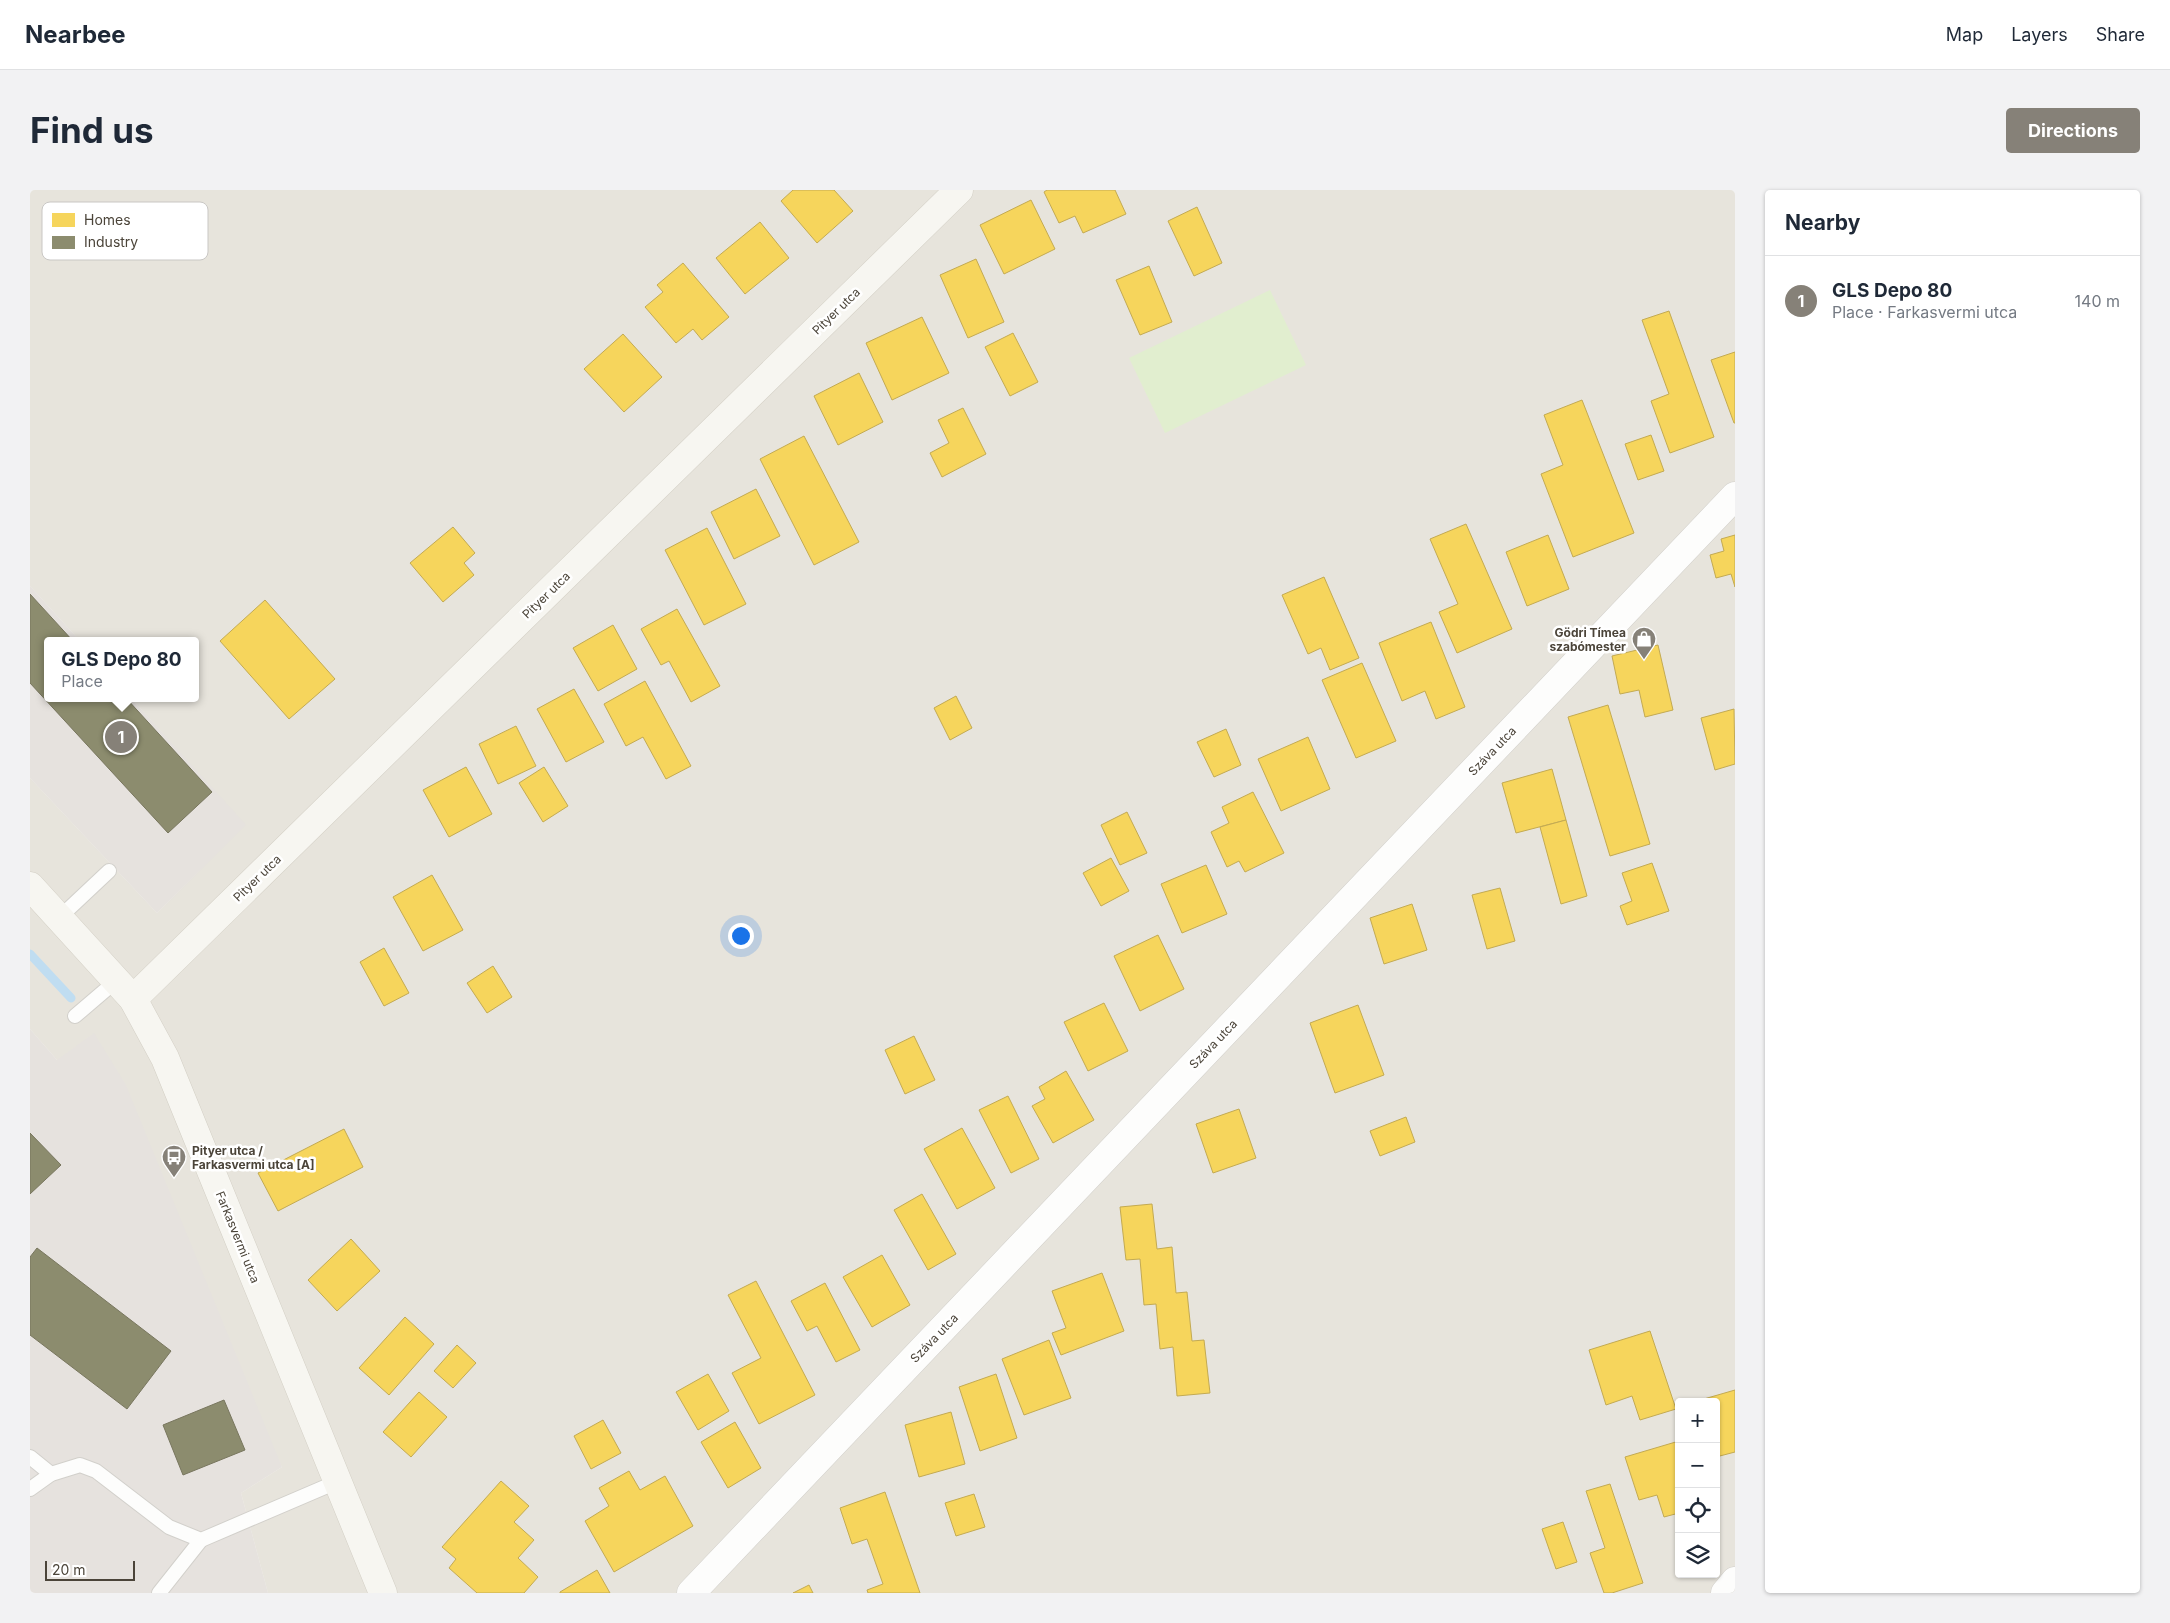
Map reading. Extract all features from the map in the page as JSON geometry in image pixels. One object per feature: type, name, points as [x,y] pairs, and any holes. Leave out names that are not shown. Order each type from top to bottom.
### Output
[{"type":"street","name":"Pityer utca","points":[[125,990],[959,190]]},
{"type":"street","name":"Száva utca","points":[[691,1593],[1735,496]]},
{"type":"street","name":"Farkasvermi utca","points":[[30,886],[125,990],[164,1058],[383,1593]]},
{"type":"street","points":[[1725,1593],[1735,1581]]},
{"type":"lane","points":[[59,918],[109,871]]},
{"type":"lane","points":[[75,1016],[125,990]]},
{"type":"lane","points":[[30,1457],[51,1474]]},
{"type":"lane","points":[[30,1489],[51,1474],[80,1465],[96,1471],[169,1526],[201,1540]]},
{"type":"lane","points":[[159,1593],[201,1540],[338,1481]]},
{"type":"shaded area","points":[[30,190],[1735,190],[1735,1593],[268,1593],[241,1493],[282,1467],[57,1060],[30,1029],[30,778],[157,913],[245,825],[135,702],[199,702],[199,637],[76,637],[30,586]]},
{"type":"shaded area","points":[[30,586],[76,637],[44,637],[44,702],[135,702],[246,825],[157,913],[30,778]]},
{"type":"shaded area","points":[[30,1029],[57,1060],[94,1033],[126,1085],[282,1467],[241,1493],[268,1593],[30,1593]]},
{"type":"green space","points":[[1270,290],[1306,365],[1165,433],[1129,358]]},
{"type":"building: Homes","points":[[793,190],[834,190],[853,211],[817,243],[781,201]]},
{"type":"building: Homes","points":[[1047,190],[1115,190],[1126,214],[1083,233],[1075,216],[1059,223],[1044,192]]},
{"type":"building: Homes","points":[[1031,200],[1055,249],[1004,274],[980,225]]},
{"type":"building: Homes","points":[[1197,207],[1222,263],[1194,276],[1168,221]]},
{"type":"building: Homes","points":[[760,222],[789,258],[745,294],[716,258]]},
{"type":"building: Homes","points":[[976,259],[1004,322],[968,338],[940,275]]},
{"type":"building: Homes","points":[[683,263],[729,317],[702,340],[693,329],[676,343],[645,307],[663,292],[657,285]]},
{"type":"building: Homes","points":[[1149,266],[1172,322],[1140,335],[1116,280]]},
{"type":"building: Homes","points":[[1669,311],[1714,437],[1670,453],[1651,401],[1669,394],[1642,320]]},
{"type":"building: Homes","points":[[922,317],[949,373],[892,400],[866,343]]},
{"type":"building: Homes","points":[[1013,333],[1038,382],[1010,396],[985,347]]},
{"type":"building: Homes","points":[[623,334],[662,377],[624,412],[584,369]]},
{"type":"building: Homes","points":[[1735,352],[1735,423],[1734,423],[1711,360]]},
{"type":"building: Homes","points":[[859,373],[883,422],[838,445],[814,396]]},
{"type":"building: Homes","points":[[1582,400],[1634,533],[1573,557],[1541,474],[1563,465],[1544,415]]},
{"type":"building: Homes","points":[[963,408],[986,454],[942,477],[930,453],[949,443],[938,420]]},
{"type":"building: Homes","points":[[1651,435],[1664,471],[1638,480],[1625,444]]},
{"type":"building: Homes","points":[[804,436],[859,542],[814,565],[760,459]]},
{"type":"building: Homes","points":[[756,489],[780,536],[734,559],[711,512]]},
{"type":"building: Homes","points":[[1466,524],[1512,629],[1457,653],[1439,612],[1458,604],[1430,539]]},
{"type":"building: Homes","points":[[453,527],[475,553],[464,563],[474,575],[443,602],[410,563]]},
{"type":"building: Homes","points":[[707,528],[746,604],[704,625],[665,550]]},
{"type":"building: Homes","points":[[1548,535],[1569,589],[1527,606],[1506,552]]},
{"type":"building: Homes","points":[[1735,535],[1735,587],[1731,574],[1716,578],[1710,555],[1724,551],[1721,539]]},
{"type":"building: Homes","points":[[1324,577],[1359,658],[1330,670],[1321,648],[1308,654],[1282,595]]},
{"type":"building: Homes","points":[[265,600],[335,679],[289,719],[220,641]]},
{"type":"building: Homes","points":[[677,609],[720,686],[691,702],[669,661],[661,665],[641,629]]},
{"type":"building: Homes","points":[[1431,622],[1465,707],[1436,719],[1425,691],[1402,701],[1379,643]]},
{"type":"building: Homes","points":[[613,625],[637,669],[598,691],[573,648]]},
{"type":"building: Homes","points":[[1658,645],[1673,710],[1645,717],[1639,690],[1620,694],[1612,656]]},
{"type":"building: Homes","points":[[1362,663],[1396,741],[1356,758],[1322,680]]},
{"type":"building: Homes","points":[[645,681],[691,766],[666,779],[643,737],[626,746],[604,704]]},
{"type":"building: Homes","points":[[574,689],[604,742],[566,762],[537,709]]},
{"type":"building: Homes","points":[[956,696],[972,728],[950,740],[934,708]]},
{"type":"building: Homes","points":[[1608,705],[1650,844],[1610,856],[1568,717]]},
{"type":"building: Homes","points":[[1734,709],[1735,764],[1715,770],[1701,718]]},
{"type":"building: Homes","points":[[516,726],[536,766],[498,784],[479,744]]},
{"type":"building: Homes","points":[[1226,729],[1241,765],[1214,777],[1197,742]]},
{"type":"building: Homes","points":[[1308,737],[1330,789],[1281,811],[1258,759]]},
{"type":"building: Homes","points":[[466,767],[492,814],[449,837],[423,790]]},
{"type":"building: Homes","points":[[544,767],[568,806],[543,822],[519,783]]},
{"type":"building: Homes","points":[[1552,769],[1566,820],[1516,833],[1502,783]]},
{"type":"building: Homes","points":[[1253,792],[1284,853],[1245,872],[1239,861],[1227,867],[1211,832],[1229,823],[1222,807]]},
{"type":"building: Homes","points":[[1127,812],[1147,853],[1120,865],[1101,825]]},
{"type":"building: Homes","points":[[1566,820],[1587,896],[1561,904],[1540,827]]},
{"type":"building: Homes","points":[[1111,858],[1129,891],[1101,906],[1083,873]]},
{"type":"building: Homes","points":[[1652,863],[1669,911],[1627,925],[1620,906],[1632,901],[1622,873]]},
{"type":"building: Homes","points":[[1206,865],[1227,914],[1182,933],[1161,884]]},
{"type":"building: Homes","points":[[432,875],[463,930],[423,951],[393,897]]},
{"type":"building: Homes","points":[[1500,888],[1515,941],[1487,949],[1472,895]]},
{"type":"building: Homes","points":[[1412,904],[1427,950],[1384,964],[1370,918]]},
{"type":"building: Homes","points":[[1158,935],[1184,989],[1140,1011],[1114,956]]},
{"type":"building: Homes","points":[[384,948],[409,993],[384,1006],[360,962]]},
{"type":"building: Homes","points":[[493,966],[512,997],[487,1013],[467,983]]},
{"type":"building: Homes","points":[[1104,1003],[1128,1051],[1088,1071],[1064,1022]]},
{"type":"building: Homes","points":[[1358,1005],[1384,1075],[1335,1093],[1310,1023]]},
{"type":"building: Homes","points":[[914,1036],[935,1080],[905,1094],[885,1050]]},
{"type":"building: Homes","points":[[1066,1071],[1094,1120],[1053,1143],[1032,1106],[1045,1099],[1039,1087]]},
{"type":"building: Homes","points":[[1008,1096],[1039,1159],[1011,1173],[979,1110]]},
{"type":"building: Homes","points":[[1239,1109],[1256,1158],[1213,1173],[1196,1124]]},
{"type":"building: Homes","points":[[1406,1117],[1415,1142],[1380,1156],[1370,1131]]},
{"type":"building: Homes","points":[[962,1128],[995,1188],[957,1209],[924,1149]]},
{"type":"building: Homes","points":[[344,1129],[363,1167],[278,1211],[258,1173]]},
{"type":"building: Homes","points":[[922,1194],[956,1254],[928,1270],[894,1210]]},
{"type":"building: Homes","points":[[1152,1204],[1157,1249],[1172,1247],[1176,1293],[1187,1292],[1192,1341],[1204,1340],[1210,1393],[1177,1396],[1173,1347],[1160,1349],[1156,1304],[1144,1305],[1140,1259],[1126,1260],[1120,1207]]},
{"type":"building: Homes","points":[[351,1239],[380,1271],[337,1311],[308,1280]]},
{"type":"building: Homes","points":[[882,1255],[910,1305],[872,1327],[843,1277]]},
{"type":"building: Homes","points":[[1102,1273],[1124,1331],[1061,1355],[1052,1333],[1066,1328],[1052,1291]]},
{"type":"building: Homes","points":[[756,1281],[815,1395],[759,1424],[732,1373],[761,1358],[728,1295]]},
{"type":"building: Homes","points":[[825,1283],[860,1350],[836,1362],[817,1326],[807,1331],[791,1301]]},
{"type":"building: Homes","points":[[405,1317],[434,1344],[389,1395],[359,1368]]},
{"type":"building: Homes","points":[[1650,1331],[1675,1409],[1640,1420],[1632,1396],[1606,1405],[1589,1350]]},
{"type":"building: Homes","points":[[1049,1340],[1071,1398],[1024,1415],[1002,1359]]},
{"type":"building: Homes","points":[[457,1345],[476,1363],[453,1388],[434,1371]]},
{"type":"building: Homes","points":[[708,1374],[729,1411],[698,1430],[676,1392]]},
{"type":"building: Homes","points":[[996,1374],[1017,1438],[980,1451],[959,1387]]},
{"type":"building: Homes","points":[[1735,1390],[1735,1452],[1720,1456],[1720,1398],[1707,1398]]},
{"type":"building: Homes","points":[[419,1392],[447,1417],[411,1457],[383,1432]]},
{"type":"building: Homes","points":[[951,1412],[965,1464],[919,1477],[905,1425]]},
{"type":"building: Homes","points":[[603,1420],[621,1453],[591,1469],[574,1436]]},
{"type":"building: Homes","points":[[735,1422],[761,1468],[728,1488],[701,1442]]},
{"type":"building: Homes","points":[[1675,1442],[1675,1514],[1664,1517],[1657,1495],[1639,1500],[1625,1457]]},
{"type":"building: Homes","points":[[629,1471],[640,1490],[665,1476],[693,1526],[614,1572],[585,1521],[609,1506],[599,1488]]},
{"type":"building: Homes","points":[[501,1481],[529,1506],[514,1522],[534,1540],[518,1558],[538,1577],[524,1593],[477,1593],[449,1568],[456,1559],[442,1547]]},
{"type":"building: Homes","points":[[1610,1484],[1643,1583],[1612,1593],[1604,1593],[1590,1553],[1605,1548],[1586,1491]]},
{"type":"building: Homes","points":[[885,1492],[920,1593],[868,1593],[867,1590],[883,1584],[867,1539],[852,1544],[840,1508]]},
{"type":"building: Homes","points":[[974,1494],[985,1527],[956,1536],[945,1503]]},
{"type":"building: Homes","points":[[1563,1522],[1577,1562],[1556,1569],[1542,1529]]},
{"type":"building: Homes","points":[[597,1570],[610,1593],[560,1593],[560,1592]]},
{"type":"building: Homes","points":[[809,1585],[813,1593],[793,1593]]},
{"type":"building: Industry","points":[[30,594],[69,637],[44,637],[44,698],[30,683]]},
{"type":"building: Industry","points":[[47,702],[130,702],[212,792],[168,833]]},
{"type":"building: Industry","points":[[30,1133],[61,1165],[30,1194]]},
{"type":"building: Industry","points":[[37,1248],[171,1351],[127,1409],[30,1335],[30,1257]]},
{"type":"building: Industry","points":[[224,1400],[245,1450],[183,1475],[163,1425]]},
{"type":"waterway","points":[[30,954],[71,998]]},
{"type":"place","name":"Gödri Tímea szabómester","points":[[1644,660]]},
{"type":"place","name":"GLS Depo 80","points":[[121,737]]},
{"type":"place","name":"Pityer utca / Farkasvermi utca [A]","points":[[174,1178]]}]
